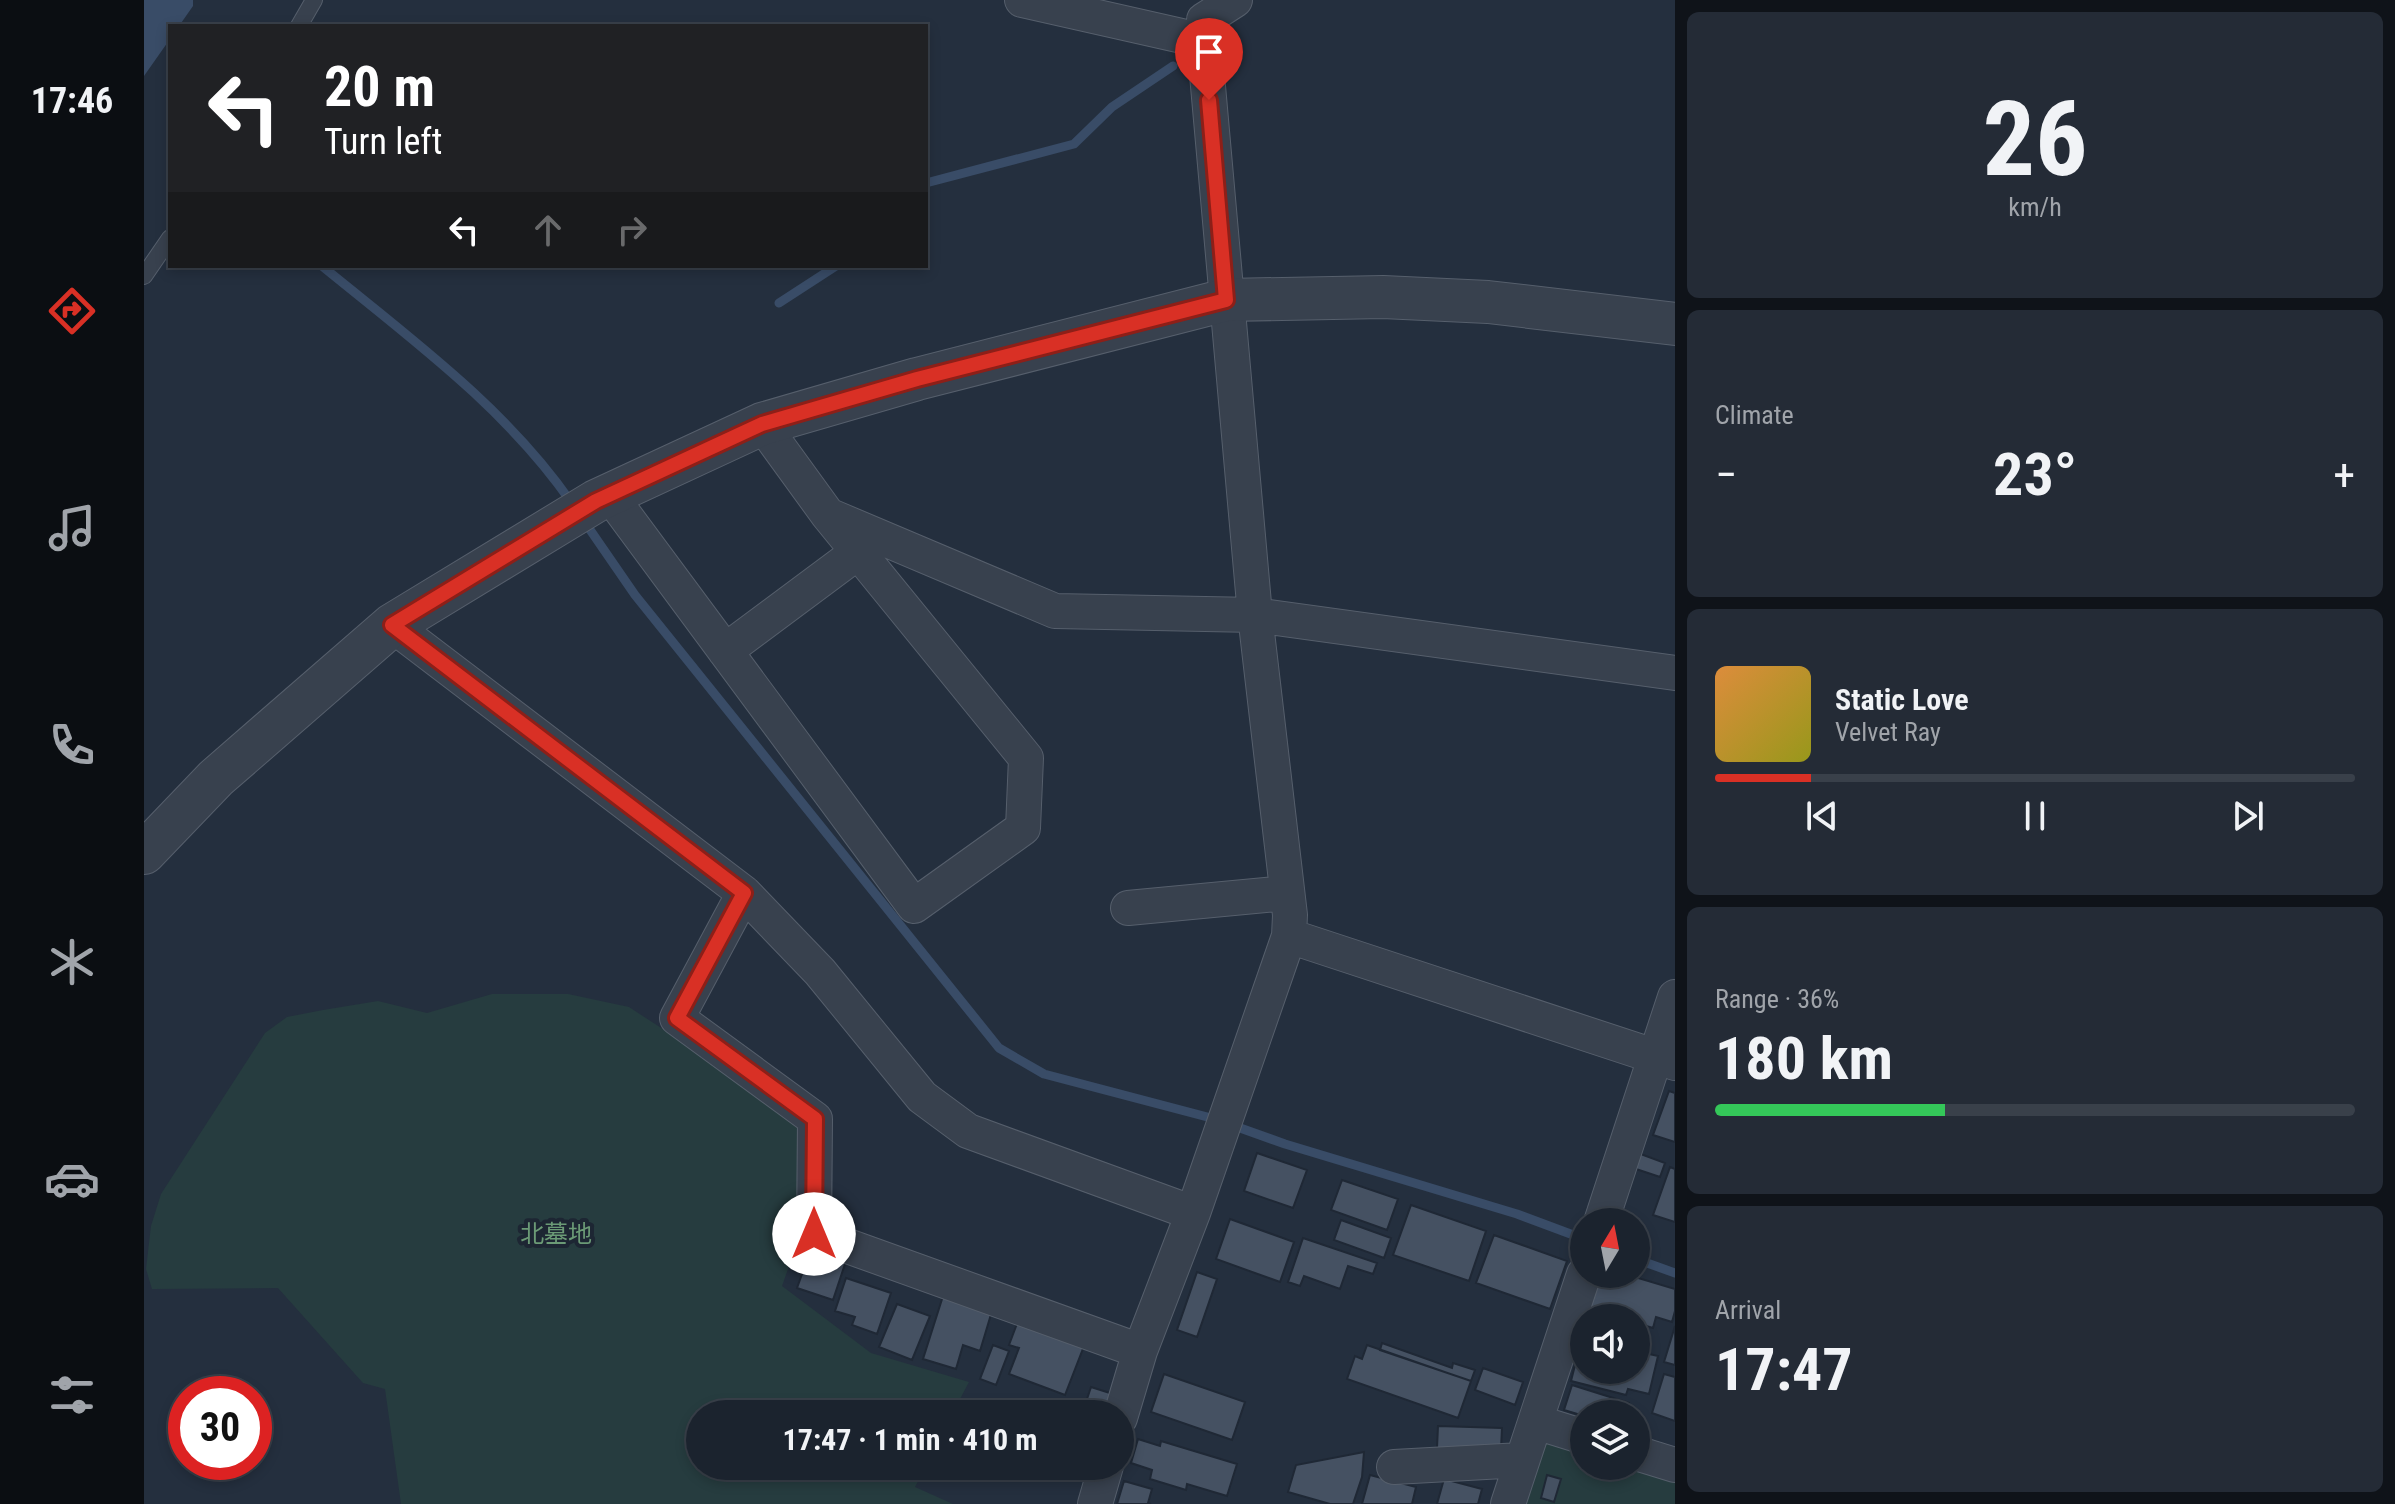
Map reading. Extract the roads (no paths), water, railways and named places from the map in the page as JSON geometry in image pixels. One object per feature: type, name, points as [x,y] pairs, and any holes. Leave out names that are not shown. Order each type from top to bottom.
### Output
[{"type":"street","points":[[1022,0],[1204,41]]},
{"type":"street","points":[[1125,1400],[1140,1351],[1193,1213],[1289,936],[1287,893],[1255,615],[1204,41],[1204,20],[1235,0]]},
{"type":"street","points":[[144,853],[216,778],[392,625],[602,498],[762,424],[917,379],[1226,300],[1383,297],[1488,302],[1675,324]]},
{"type":"street","points":[[602,498],[725,651],[914,906],[1023,828],[1026,758],[828,515],[762,424]]},
{"type":"street","points":[[828,515],[1055,611],[1255,615],[1675,673]]},
{"type":"street","points":[[725,651],[858,552]]},
{"type":"street","points":[[392,625],[744,893],[820,972],[922,1097],[968,1131],[1193,1213]]},
{"type":"street","points":[[744,893],[677,1018],[815,1119],[814,1234],[1140,1351]]},
{"type":"street","points":[[1128,908],[1287,893]]},
{"type":"street","points":[[1289,936],[1665,1059]]},
{"type":"street","points":[[1606,1208],[1665,1059],[1675,997]]},
{"type":"street","points":[[1508,1504],[1579,1288]]},
{"type":"street","points":[[1536,1422],[1570,1433]]},
{"type":"street","points":[[1650,1457],[1675,1465]]},
{"type":"street","points":[[1394,1467],[1522,1460]]},
{"type":"street","points":[[1095,1504],[1102,1480]]},
{"type":"lane","points":[[300,24],[314,0]]},
{"type":"lane","points":[[144,276],[168,241]]},
{"type":"water","points":[[144,0],[193,0],[193,6],[180,24],[168,24],[168,42],[144,76]]},
{"type":"waterway","points":[[928,182],[1074,144],[1112,107],[1173,66]]},
{"type":"waterway","points":[[324,268],[487,405],[545,468],[571,502]]},
{"type":"waterway","points":[[779,303],[833,268]]},
{"type":"waterway","points":[[584,521],[635,595],[999,1048],[1044,1074],[1215,1119],[1285,1144],[1517,1214],[1570,1234]]},
{"type":"waterway","points":[[1650,1264],[1675,1273]]},
{"type":"park label","name":"北墓地","points":[[556,1234]]}]
